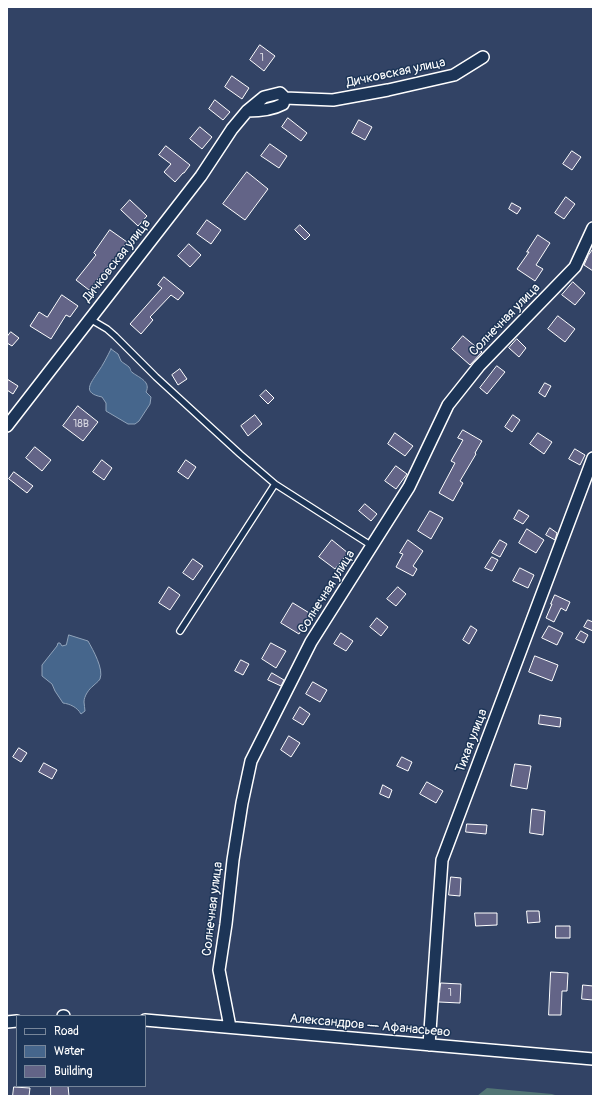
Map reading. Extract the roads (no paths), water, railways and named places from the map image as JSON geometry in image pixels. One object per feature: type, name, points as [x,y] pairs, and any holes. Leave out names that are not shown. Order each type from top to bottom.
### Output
[{"type":"street","name":"Дичковская улица","points":[[7,426],[201,176],[232,129],[247,111],[264,97],[280,93],[285,98],[333,100],[388,90],[454,75],[483,57]]},
{"type":"street","name":"Солнечная улица","points":[[230,1027],[219,970],[233,860],[242,803],[251,761],[311,642],[409,487],[448,406],[479,366],[575,268],[593,228]]},
{"type":"street","name":"Тихая улица","points":[[429,1045],[442,860],[593,458]]},
{"type":"street","name":"Александров — Афанасьево","points":[[146,1020],[593,1060]]},
{"type":"lane","points":[[90,319],[107,329],[115,336],[156,377],[275,484],[373,546]]},
{"type":"lane","points":[[180,631],[275,484]]},
{"type":"water","points":[[111,349],[118,354],[121,361],[129,367],[132,372],[146,383],[146,392],[151,397],[150,404],[139,421],[135,424],[128,424],[106,411],[106,403],[102,397],[92,393],[90,390],[92,380]]},
{"type":"water","points":[[69,635],[88,641],[93,649],[101,670],[100,679],[86,695],[84,700],[85,711],[81,714],[73,706],[63,703],[52,684],[42,676],[42,665],[58,643],[62,646],[66,645]]}]
